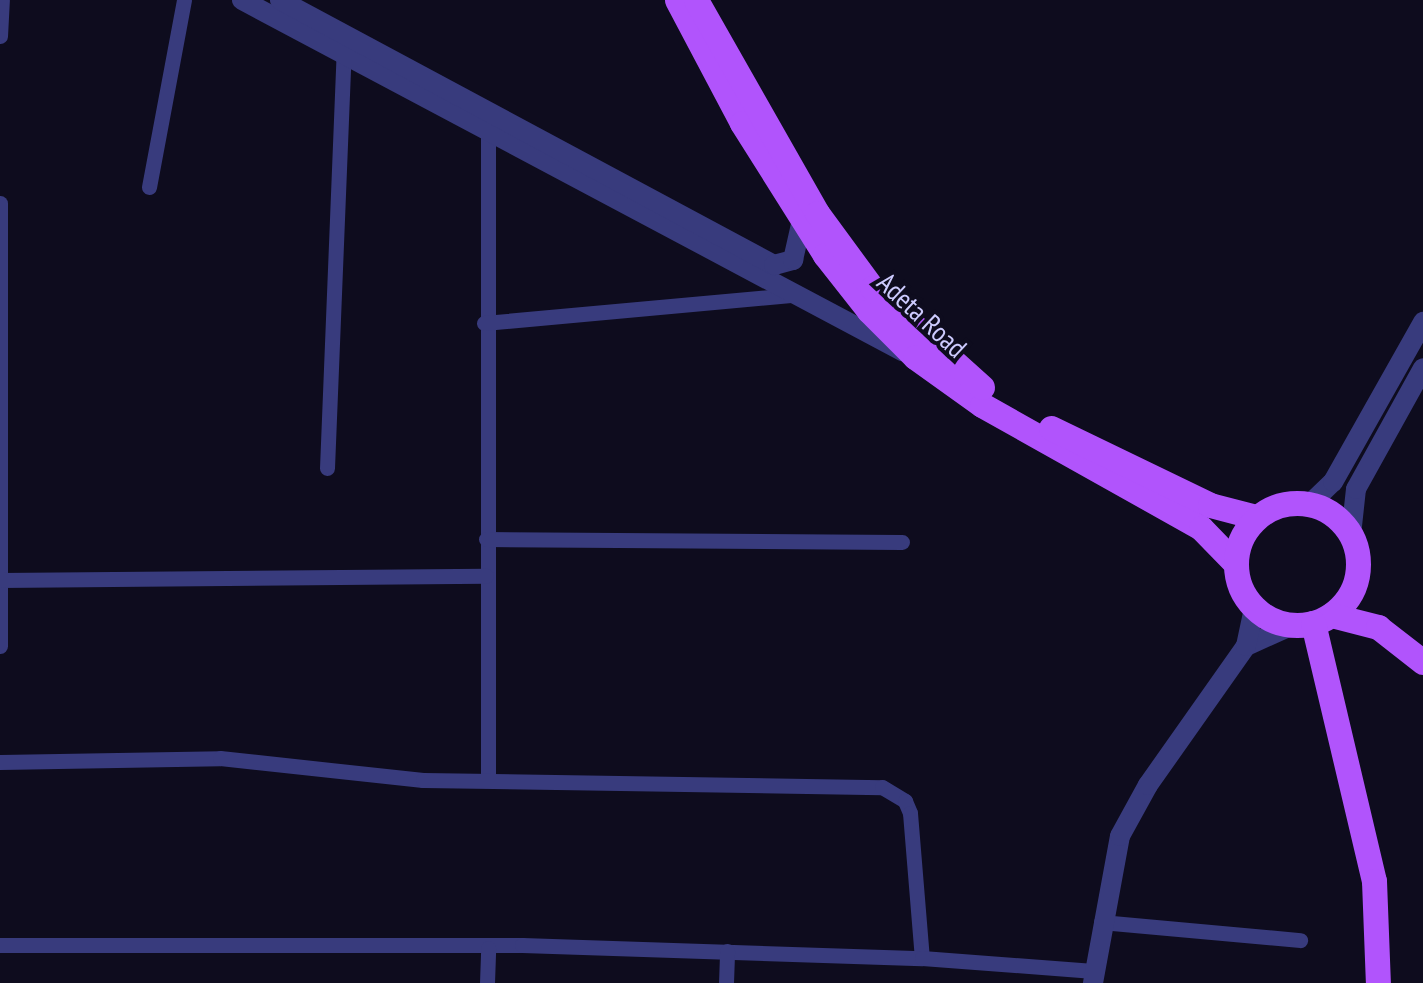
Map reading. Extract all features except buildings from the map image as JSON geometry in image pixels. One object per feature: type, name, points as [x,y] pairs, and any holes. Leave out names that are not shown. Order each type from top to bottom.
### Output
[{"type":"main road","name":"Adeta Road","points":[[677,0],[717,81],[802,220],[868,311],[914,357],[1032,436],[1201,528],[1236,564]]},
{"type":"main road","name":"Adeta Road","points":[[696,0],[817,212],[872,288],[938,350],[990,394],[1074,440],[1210,505],[1256,517]]},
{"type":"main road","points":[[1378,627],[1312,621],[1254,607],[1236,564],[1240,541],[1256,517],[1282,504],[1311,503],[1335,516],[1352,534],[1356,581],[1378,627],[1423,662]]},
{"type":"main road","points":[[1312,621],[1356,581]]},
{"type":"main road","points":[[1312,621],[1374,881],[1378,983]]},
{"type":"street","points":[[0,36],[2,0]]},
{"type":"street","points":[[150,187],[184,0]]},
{"type":"street","points":[[242,0],[914,357]]},
{"type":"street","points":[[280,0],[774,264],[793,260],[802,220]]},
{"type":"street","points":[[327,468],[344,51]]},
{"type":"street","points":[[488,133],[484,323],[488,778]]},
{"type":"street","points":[[0,203],[0,646]]},
{"type":"street","points":[[484,323],[791,295]]},
{"type":"street","points":[[1311,503],[1333,482],[1423,322]]},
{"type":"street","points":[[1352,534],[1356,489],[1423,368]]},
{"type":"street","points":[[486,539],[902,542]]},
{"type":"street","points":[[1,580],[486,576]]},
{"type":"street","points":[[0,945],[726,952],[922,958],[1094,977],[1101,922],[1120,836],[1148,785],[1246,646],[1254,607]]},
{"type":"street","points":[[1246,646],[1312,621]]},
{"type":"street","points":[[0,762],[220,758],[423,780],[488,778],[895,791],[910,812],[922,958]]},
{"type":"street","points":[[1101,922],[1300,940]]},
{"type":"street","points":[[487,983],[488,948]]},
{"type":"street","points":[[726,952],[726,983]]}]
